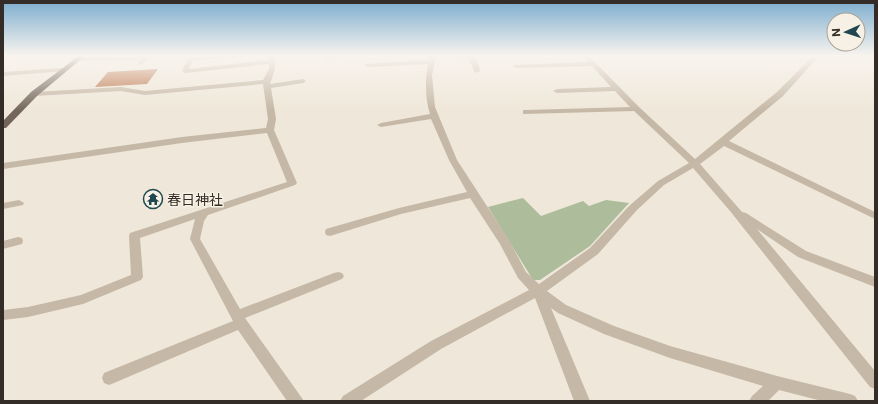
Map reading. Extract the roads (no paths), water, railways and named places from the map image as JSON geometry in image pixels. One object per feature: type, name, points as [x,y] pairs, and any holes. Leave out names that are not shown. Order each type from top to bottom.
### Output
[{"type":"main road","points":[[3,126],[34,94],[58,74]]},
{"type":"street","points":[[3,315],[28,312],[83,299],[136,277],[134,236],[292,183],[270,130],[272,119],[266,84],[270,74]]},
{"type":"street","points":[[429,74],[429,94],[431,107],[453,160],[505,244],[522,275],[538,291],[562,309],[609,330],[670,352],[777,383],[850,401]]},
{"type":"street","points":[[604,74],[636,109],[686,155],[734,210],[875,382]]},
{"type":"street","points":[[348,401],[436,345],[538,291],[594,251],[633,208],[661,183],[693,163],[704,158],[780,94],[799,74]]},
{"type":"street","points":[[34,94],[121,89],[145,93],[303,81]]},
{"type":"street","points":[[557,90],[617,89]]},
{"type":"street","points":[[526,112],[636,109]]},
{"type":"street","points":[[380,125],[434,116]]},
{"type":"street","points":[[3,166],[182,140],[270,130]]},
{"type":"street","points":[[723,142],[875,216]]},
{"type":"street","points":[[330,232],[400,211],[473,194]]},
{"type":"street","points":[[3,206],[20,202]]},
{"type":"street","points":[[734,210],[802,254],[875,282]]},
{"type":"street","points":[[204,213],[199,221],[195,239],[239,319],[296,401]]},
{"type":"street","points":[[3,245],[18,242]]},
{"type":"street","points":[[109,378],[338,276]]},
{"type":"street","points":[[538,291],[582,401]]},
{"type":"street","points":[[757,401],[777,383]]},
{"type":"place","name":"春日神社","points":[[153,199]]}]
